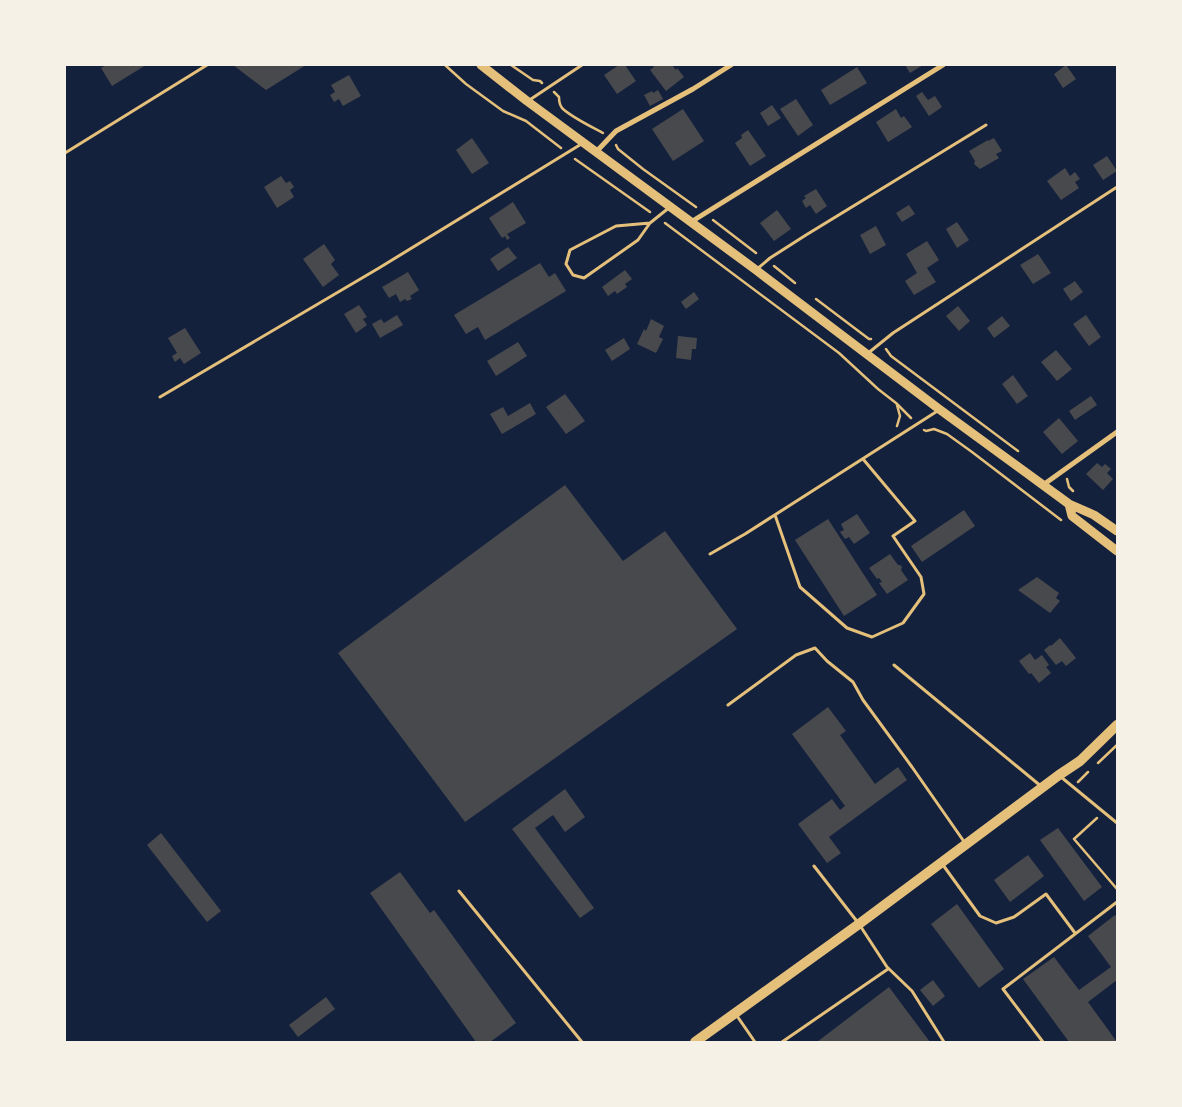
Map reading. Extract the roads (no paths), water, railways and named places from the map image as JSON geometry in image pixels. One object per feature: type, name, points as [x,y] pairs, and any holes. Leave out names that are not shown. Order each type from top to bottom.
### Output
[{"type":"main road","points":[[695,1042],[1080,761],[1117,725]]},
{"type":"street","points":[[481,65],[939,409],[1069,504],[1094,515],[1117,531]]},
{"type":"street","points":[[596,152],[616,131],[694,89],[731,65]]},
{"type":"street","points":[[691,222],[943,65]]},
{"type":"street","points":[[1043,485],[1117,432]]},
{"type":"street","points":[[1069,504],[1072,516],[1117,551]]},
{"type":"lane","points":[[65,152],[207,65]]},
{"type":"lane","points":[[527,101],[581,65]]},
{"type":"lane","points":[[756,270],[806,235],[986,125]]},
{"type":"lane","points":[[160,397],[379,268],[583,142]]},
{"type":"lane","points":[[867,354],[893,333],[1117,187]]},
{"type":"lane","points":[[650,223],[616,226],[570,250],[566,264],[573,275],[584,278],[638,240],[650,223],[670,206]]},
{"type":"lane","points":[[710,554],[775,515],[939,409]]},
{"type":"lane","points":[[775,515],[800,586],[847,628],[872,637],[903,623],[924,594],[921,577],[893,536],[915,521],[863,459]]},
{"type":"lane","points":[[728,704],[796,655],[814,648],[853,682],[863,700],[965,844]]},
{"type":"lane","points":[[894,665],[1042,787]]},
{"type":"lane","points":[[1059,775],[1117,823]]},
{"type":"lane","points":[[941,862],[980,916],[996,923],[1014,917],[1046,894],[1074,933]]},
{"type":"lane","points":[[814,866],[859,924],[888,969],[912,991],[944,1042]]},
{"type":"lane","points":[[459,891],[582,1042]]},
{"type":"lane","points":[[1043,1042],[1003,989],[1117,902]]},
{"type":"lane","points":[[782,1042],[888,969]]},
{"type":"lane","points":[[735,1013],[756,1042]]}]
